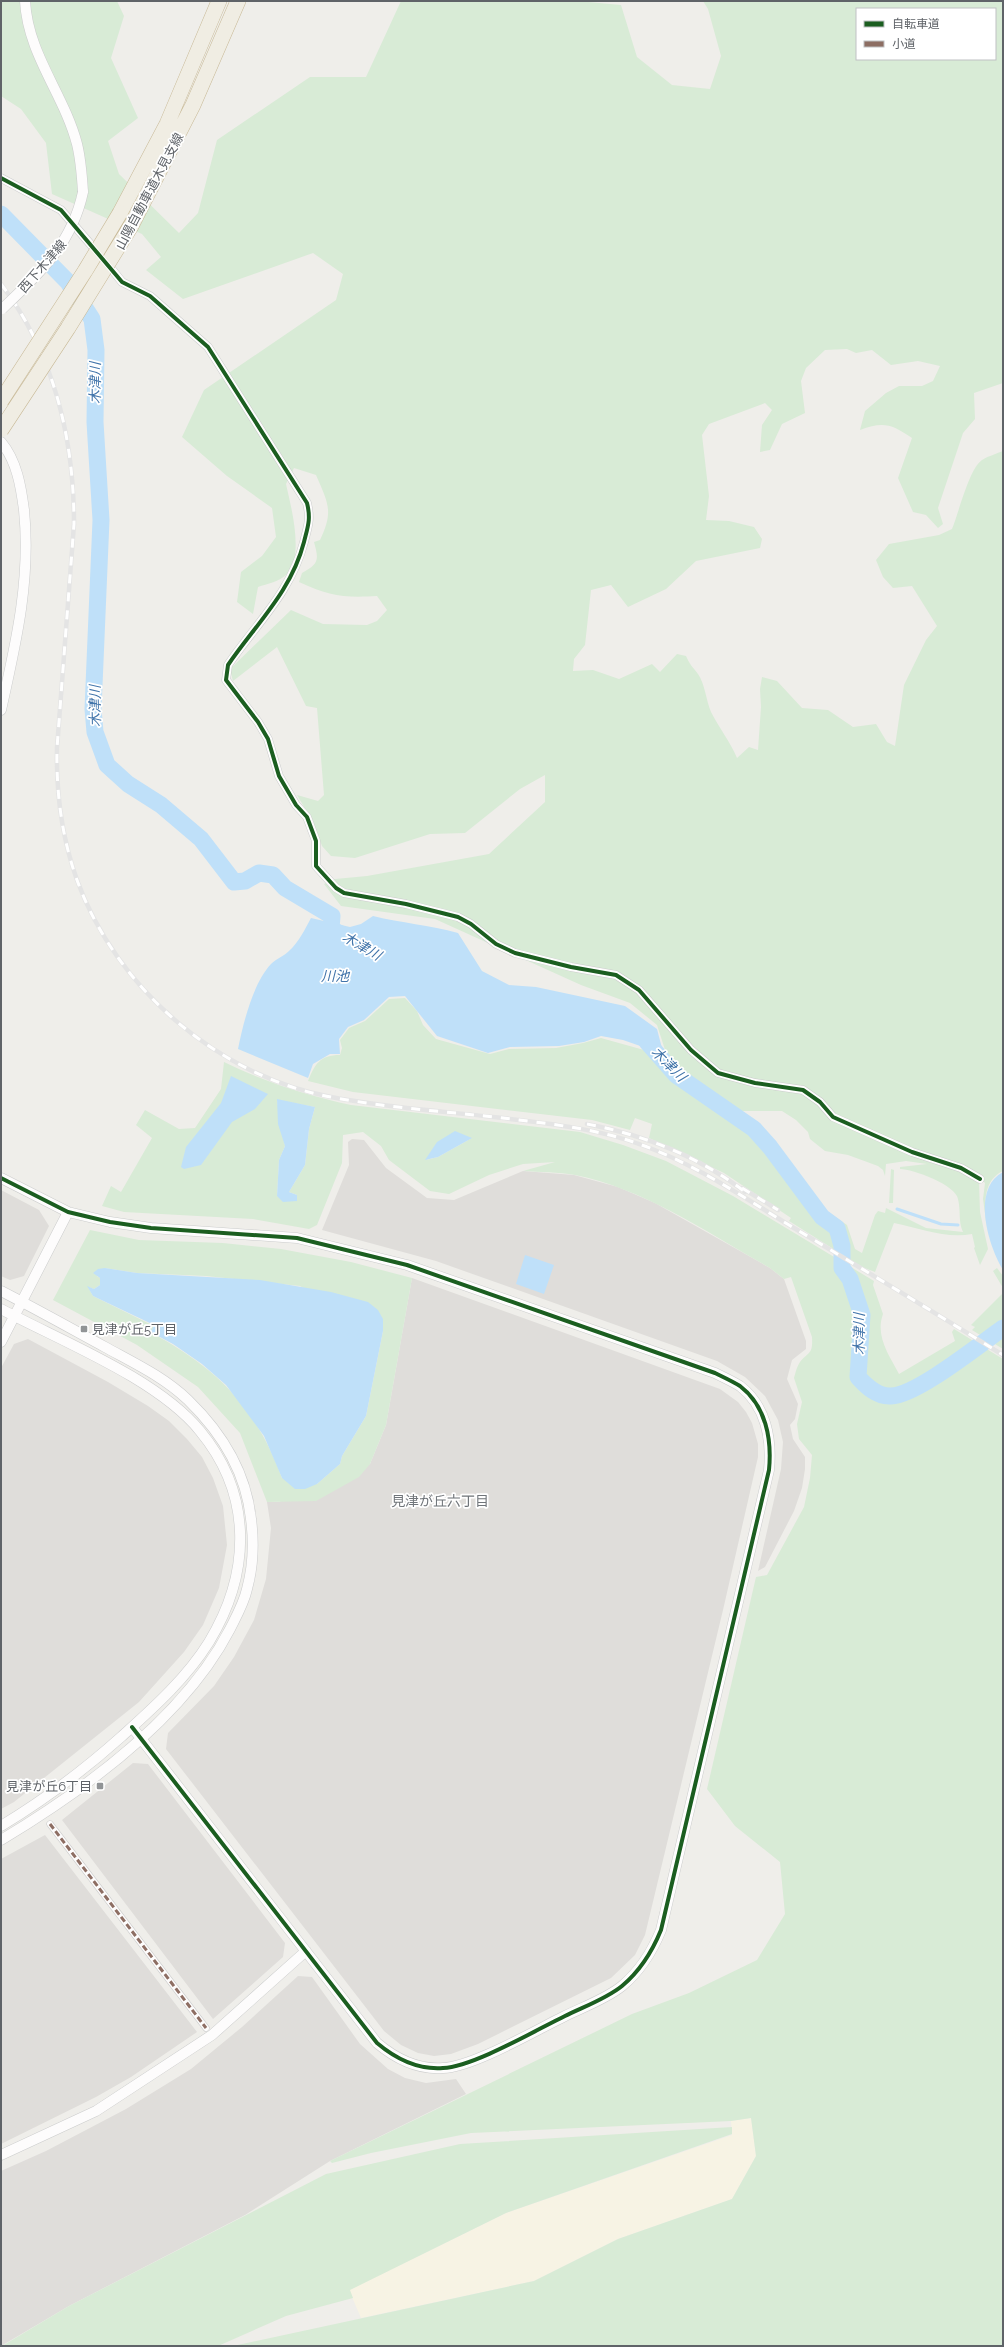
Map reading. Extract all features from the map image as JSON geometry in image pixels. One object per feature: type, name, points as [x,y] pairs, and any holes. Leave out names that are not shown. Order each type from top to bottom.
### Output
[{"type":"highway","name":"山陽自動車道木見支線","points":[[1,401],[85,272],[120,213],[167,124],[219,1]]},
{"type":"highway","name":"山陽自動車道木見支線","points":[[1,430],[68,328],[131,226],[194,106],[238,1]]},
{"type":"street","name":"西下木津線","points":[[1,310],[40,271],[66,240],[78,214],[83,192],[82,166],[77,143],[34,47],[25,1]]},
{"type":"street","points":[[1,178],[61,210],[122,282],[150,296],[208,347],[307,503],[310,518],[300,557],[290,581],[228,665],[226,680],[258,722],[268,739],[279,776],[296,805],[307,816],[316,841],[316,866],[336,888],[344,893],[406,904],[458,917],[471,924],[496,944],[515,953],[571,967],[616,974],[639,990],[691,1050],[718,1073],[755,1083],[803,1090],[820,1102],[834,1117],[912,1152],[961,1168],[980,1179]]},
{"type":"street","points":[[1,442],[14,464],[22,490],[26,561],[20,628],[1,710]]},
{"type":"street","points":[[1,1178],[68,1212],[110,1222],[151,1228],[297,1238],[407,1265],[715,1373],[739,1386],[755,1402],[764,1420],[770,1440],[769,1470],[661,1930],[647,1959],[621,1987],[473,2060],[443,2068],[410,2064],[392,2055],[382,2047],[132,1727]]},
{"type":"street","points":[[1,1342],[68,1212]]},
{"type":"street","points":[[1,1291],[163,1379],[187,1399],[209,1422],[229,1450],[242,1476],[250,1508],[253,1534],[252,1562],[247,1591],[218,1652],[197,1680],[141,1739],[46,1813],[1,1840]]},
{"type":"street","points":[[1,1309],[129,1375],[179,1409],[200,1430],[218,1456],[231,1482],[238,1510],[241,1532],[239,1560],[234,1590],[208,1643],[187,1670],[155,1707],[74,1777],[38,1804],[1,1826]]},
{"type":"street","points":[[50,1824],[206,2028]]},
{"type":"street","points":[[1,2155],[96,2111],[212,2036],[306,1951]]},
{"type":"shaded area","points":[[352,1139],[364,1140],[386,1168],[427,1198],[454,1200],[523,1171],[574,1175],[618,1187],[655,1203],[770,1268],[784,1279],[806,1341],[806,1349],[792,1360],[787,1379],[798,1404],[795,1419],[790,1425],[793,1439],[805,1457],[805,1469],[802,1488],[794,1511],[765,1567],[758,1571],[781,1469],[783,1442],[778,1420],[765,1396],[745,1377],[717,1361],[436,1261],[322,1230],[349,1165],[348,1142]]},
{"type":"shaded area","points":[[1,1190],[39,1210],[49,1226],[24,1276],[10,1280],[1,1276]]},
{"type":"shaded area","points":[[412,1278],[720,1389],[738,1402],[746,1412],[752,1423],[758,1444],[758,1457],[723,1610],[645,1935],[635,1955],[611,1978],[478,2044],[451,2054],[434,2056],[418,2053],[401,2045],[384,2031],[166,1749],[168,1733],[214,1686],[234,1657],[254,1620],[266,1579],[271,1528],[267,1502],[279,1502],[370,1464],[386,1425]]},
{"type":"shaded area","points":[[28,1339],[108,1382],[148,1406],[169,1421],[187,1439],[202,1457],[213,1478],[223,1506],[227,1545],[219,1588],[203,1625],[184,1652],[139,1702],[14,1802],[1,1809],[1,1368],[14,1344]]},
{"type":"shaded area","points":[[133,1763],[148,1764],[285,1943],[283,1957],[213,2019],[62,1820]]},
{"type":"shaded area","points":[[45,1835],[197,2032],[131,2077],[96,2097],[1,2144],[1,1859]]},
{"type":"shaded area","points":[[298,1976],[312,1977],[360,2044],[388,2069],[405,2078],[426,2083],[456,2079],[466,2094],[330,2161],[245,2215],[69,2306],[1,2346],[1,2171],[46,2151],[126,2109],[191,2069],[242,2027]]},
{"type":"shaded area","points":[[751,2118],[756,2156],[732,2199],[618,2239],[534,2281],[361,2318],[349,2290],[506,2213],[732,2135],[731,2121]]},
{"type":"green space","points":[[1,1],[117,1],[124,16],[111,58],[138,118],[108,141],[119,174],[179,233],[198,213],[217,140],[310,77],[366,77],[401,1],[577,1],[621,5],[637,57],[672,85],[710,89],[721,56],[708,9],[703,1],[1003,1],[1003,383],[974,393],[975,419],[963,433],[938,508],[943,524],[938,528],[926,515],[913,512],[898,478],[912,438],[887,425],[875,425],[860,430],[865,411],[886,393],[899,386],[922,386],[933,381],[940,366],[918,361],[891,365],[872,350],[856,353],[847,349],[825,350],[806,368],[801,381],[805,413],[782,424],[770,450],[760,452],[762,425],[772,410],[765,403],[709,424],[702,435],[709,496],[706,520],[729,521],[754,527],[762,539],[760,548],[696,561],[666,589],[628,607],[611,585],[591,590],[585,645],[574,659],[573,671],[593,670],[619,679],[652,664],[660,672],[677,654],[686,656],[700,678],[711,712],[717,724],[737,758],[749,747],[758,750],[761,707],[760,689],[762,677],[777,681],[802,708],[828,710],[853,727],[876,724],[887,742],[895,746],[904,685],[926,640],[937,626],[912,586],[893,588],[883,577],[876,560],[889,544],[939,535],[952,529],[969,481],[977,465],[989,456],[1003,451],[1003,1171],[991,1181],[988,1188],[985,1204],[987,1228],[983,1199],[985,1183],[982,1180],[979,1181],[980,1212],[988,1249],[980,1265],[974,1248],[972,1234],[943,1234],[894,1223],[875,1272],[862,1267],[789,1221],[791,1218],[724,1173],[649,1138],[652,1124],[635,1118],[630,1130],[592,1120],[353,1092],[308,1081],[319,1062],[333,1055],[340,1055],[342,1048],[340,1040],[349,1028],[365,1021],[389,999],[405,998],[417,1011],[423,1025],[436,1039],[490,1054],[509,1049],[556,1048],[601,1038],[644,1050],[657,1065],[667,1056],[657,1025],[630,1003],[581,985],[435,919],[341,906],[324,884],[335,879],[367,876],[489,854],[545,802],[545,775],[520,789],[465,833],[430,834],[355,858],[331,856],[322,846],[313,822],[297,795],[318,801],[324,795],[317,708],[306,706],[277,647],[233,681],[230,669],[291,610],[323,624],[367,625],[377,621],[387,610],[377,596],[355,597],[337,595],[299,582],[302,573],[315,564],[317,553],[314,542],[320,540],[324,530],[327,522],[328,507],[316,475],[294,468],[286,484],[293,518],[296,544],[292,567],[286,575],[280,579],[258,587],[253,614],[237,602],[241,572],[262,556],[276,537],[272,508],[227,476],[182,437],[204,390],[336,300],[343,274],[313,253],[183,299],[146,270],[161,257],[142,234],[52,194],[46,143],[21,109],[1,96]],"holes":[[[737,1111],[782,1111],[796,1120],[808,1132],[810,1139],[825,1151],[848,1155],[878,1166],[883,1170],[885,1176],[886,1164],[906,1161],[927,1164],[900,1167],[900,1169],[924,1175],[950,1188],[958,1199],[963,1232],[926,1228],[886,1208],[885,1213],[878,1211],[875,1215],[862,1253],[855,1249],[847,1225],[821,1207],[805,1204],[778,1163],[748,1129]]]},
{"type":"green space","points":[[224,1062],[255,1076],[286,1087],[351,1105],[580,1132],[623,1145],[666,1161],[733,1196],[874,1281],[873,1285],[883,1314],[881,1322],[882,1338],[887,1352],[899,1374],[955,1341],[952,1332],[954,1329],[1003,1359],[1003,2346],[233,2346],[534,2281],[618,2239],[732,2199],[756,2156],[751,2118],[731,2121],[471,2133],[371,2153],[332,2163],[330,2161],[632,2014],[689,1993],[757,1960],[785,1914],[780,1862],[735,1826],[707,1789],[756,1577],[767,1575],[804,1507],[810,1478],[812,1455],[799,1439],[797,1424],[802,1402],[794,1378],[799,1364],[811,1350],[812,1337],[791,1277],[784,1279],[770,1268],[700,1227],[651,1201],[626,1191],[575,1175],[523,1171],[555,1162],[523,1164],[489,1175],[449,1194],[430,1191],[389,1160],[381,1146],[363,1132],[343,1135],[342,1163],[317,1225],[309,1229],[253,1219],[124,1212],[102,1206],[111,1186],[121,1192],[152,1138],[136,1125],[145,1110],[179,1129],[195,1128],[221,1089]],"holes":[[[277,1100],[315,1107],[309,1129],[305,1165],[289,1192],[297,1195],[297,1201],[277,1196],[279,1160],[285,1146]],[[472,1138],[438,1157],[426,1160]]]},
{"type":"green space","points":[[891,1169],[894,1170],[893,1203],[889,1203]]},
{"type":"green space","points":[[90,1230],[139,1240],[223,1243],[281,1249],[351,1262],[412,1278],[386,1425],[370,1464],[359,1477],[316,1501],[267,1502],[240,1433],[198,1387],[137,1345],[53,1300]],"holes":[[[105,1268],[137,1273],[206,1276],[300,1286],[383,1331],[366,1416],[342,1456],[340,1464],[317,1484],[282,1478],[259,1429],[230,1390],[193,1358],[146,1330],[152,1330],[154,1326],[93,1296],[88,1287],[94,1289],[100,1285],[100,1278],[97,1276]]]},
{"type":"green space","points":[[997,1268],[1003,1276],[1003,1288],[993,1271]]},
{"type":"green space","points":[[1003,1293],[1003,1349],[972,1330],[975,1327],[971,1325]]},
{"type":"green space","points":[[732,2127],[732,2134],[506,2213],[350,2290],[353,2298],[286,2316],[218,2346],[2,2346],[69,2306],[326,2174],[460,2144]]},
{"type":"water","name":"川池","points":[[373,916],[458,933],[482,971],[509,985],[536,987],[625,1006],[657,1029],[664,1056],[657,1062],[646,1048],[623,1040],[601,1036],[584,1042],[559,1046],[510,1047],[488,1053],[437,1036],[405,996],[389,997],[364,1020],[348,1027],[339,1039],[340,1054],[330,1054],[313,1064],[308,1078],[238,1049],[246,1016],[259,982],[271,964],[287,953],[296,944],[311,918],[350,927],[361,924]]},
{"type":"water","points":[[231,1076],[268,1094],[255,1109],[232,1122],[201,1165],[184,1169],[181,1167],[186,1147],[221,1103]]},
{"type":"water","points":[[277,1099],[315,1107],[309,1129],[305,1165],[289,1192],[297,1195],[297,1201],[283,1202],[277,1196],[279,1160],[285,1146],[278,1124]]},
{"type":"water","points":[[455,1131],[472,1138],[438,1157],[425,1160],[437,1142]]},
{"type":"water","points":[[1003,1172],[1003,1270],[992,1247],[985,1218],[985,1204],[987,1191],[993,1180]]},
{"type":"water","points":[[525,1255],[554,1265],[544,1294],[516,1284]]},
{"type":"water","points":[[105,1268],[137,1273],[260,1280],[331,1292],[368,1302],[378,1310],[383,1319],[383,1331],[366,1416],[342,1456],[340,1464],[317,1484],[305,1489],[295,1489],[282,1478],[264,1436],[226,1385],[202,1364],[173,1344],[145,1329],[152,1330],[154,1325],[93,1296],[87,1286],[94,1289],[100,1285],[100,1278],[93,1273],[98,1269]]},
{"type":"waterway","name":"木津川","points":[[1,214],[68,282],[92,319],[96,350],[95,422],[101,520],[93,709],[95,732],[107,765],[128,784],[161,805],[201,839],[234,882],[245,881],[259,873],[273,875],[285,888],[332,916],[331,929],[345,936]]},
{"type":"waterway","name":"木津川","points":[[647,1042],[676,1075],[754,1129],[770,1147],[822,1217],[837,1228],[842,1246],[842,1268],[850,1279],[862,1315],[858,1377],[868,1387],[877,1393],[886,1396],[902,1393],[916,1387],[932,1379],[1003,1328]]},
{"type":"waterway","points":[[897,1209],[941,1224],[958,1225]]},
{"type":"railway","points":[[1,284],[35,339],[47,368],[65,429],[70,460],[74,524],[57,748],[59,798],[67,848],[77,880],[94,919],[117,957],[145,991],[176,1021],[211,1048],[249,1069],[289,1086],[331,1097],[354,1101],[519,1120],[580,1129],[624,1139],[678,1160],[734,1191],[1003,1355]]},
{"type":"railway","points":[[587,1124],[629,1134],[670,1149],[709,1168],[728,1179],[745,1192]]},
{"type":"railway","points":[[742,1188],[778,1210]]},
{"type":"marked path","points":[[50,1824],[206,2028]]},
{"type":"cycle path","points":[[1,178],[61,210],[122,282],[150,296],[208,347],[307,503],[309,514],[308,527],[291,577],[272,607],[228,665],[226,680],[258,722],[268,739],[279,776],[296,805],[307,817],[316,841],[316,866],[336,888],[344,893],[406,904],[458,917],[471,924],[496,944],[515,953],[571,967],[616,975],[639,990],[691,1050],[718,1073],[755,1083],[803,1090],[820,1102],[833,1117],[912,1152],[961,1168],[980,1179]]},
{"type":"cycle path","points":[[1,1178],[68,1212],[110,1222],[151,1228],[297,1238],[407,1265],[715,1373],[740,1386],[749,1394],[761,1413],[768,1435],[770,1458],[769,1470],[661,1930],[654,1946],[645,1961],[616,1991],[487,2055],[456,2066],[433,2068],[407,2062],[392,2054],[377,2043],[132,1727]]},
{"type":"place","name":"見津が丘5丁目","points":[[84,1329]]},
{"type":"place","name":"見津が丘6丁目","points":[[100,1786]]},
{"type":"district","name":"見津が丘六丁目","points":[[440,1501]]}]
